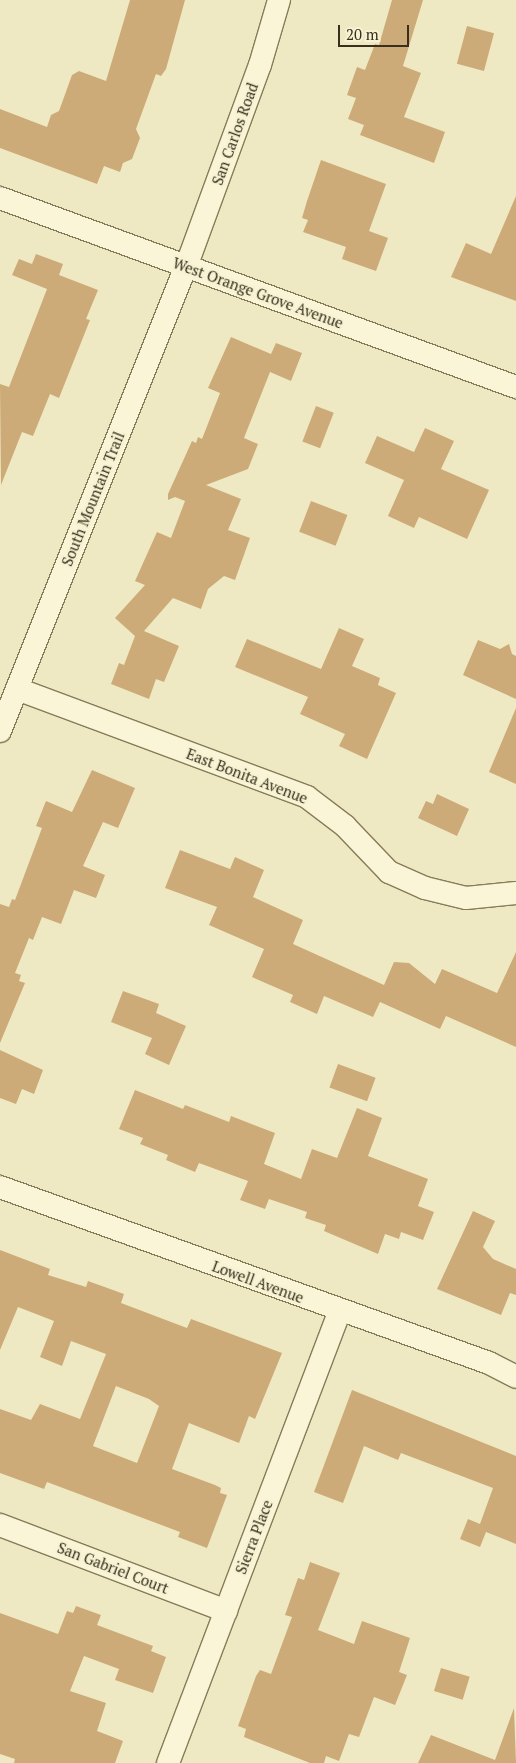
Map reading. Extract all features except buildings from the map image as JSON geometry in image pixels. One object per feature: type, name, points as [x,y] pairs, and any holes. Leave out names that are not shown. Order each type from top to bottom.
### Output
[{"type":"street","name":"San Carlos Road","points":[[186,267],[260,65],[279,0]]},
{"type":"street","name":"West Orange Grove Avenue","points":[[0,198],[516,386]]},
{"type":"street","name":"South Mountain Trail","points":[[0,731],[186,267]]},
{"type":"street","name":"East Bonita Avenue","points":[[17,689],[307,797],[345,826],[389,872],[425,888],[466,898],[516,893]]},
{"type":"street","name":"Lowell Avenue","points":[[0,1187],[340,1312],[490,1364],[516,1377]]},
{"type":"street","name":"Sierra Place","points":[[171,1762],[226,1611],[340,1312]]},
{"type":"street","name":"San Gabriel Court","points":[[0,1525],[226,1611]]}]
